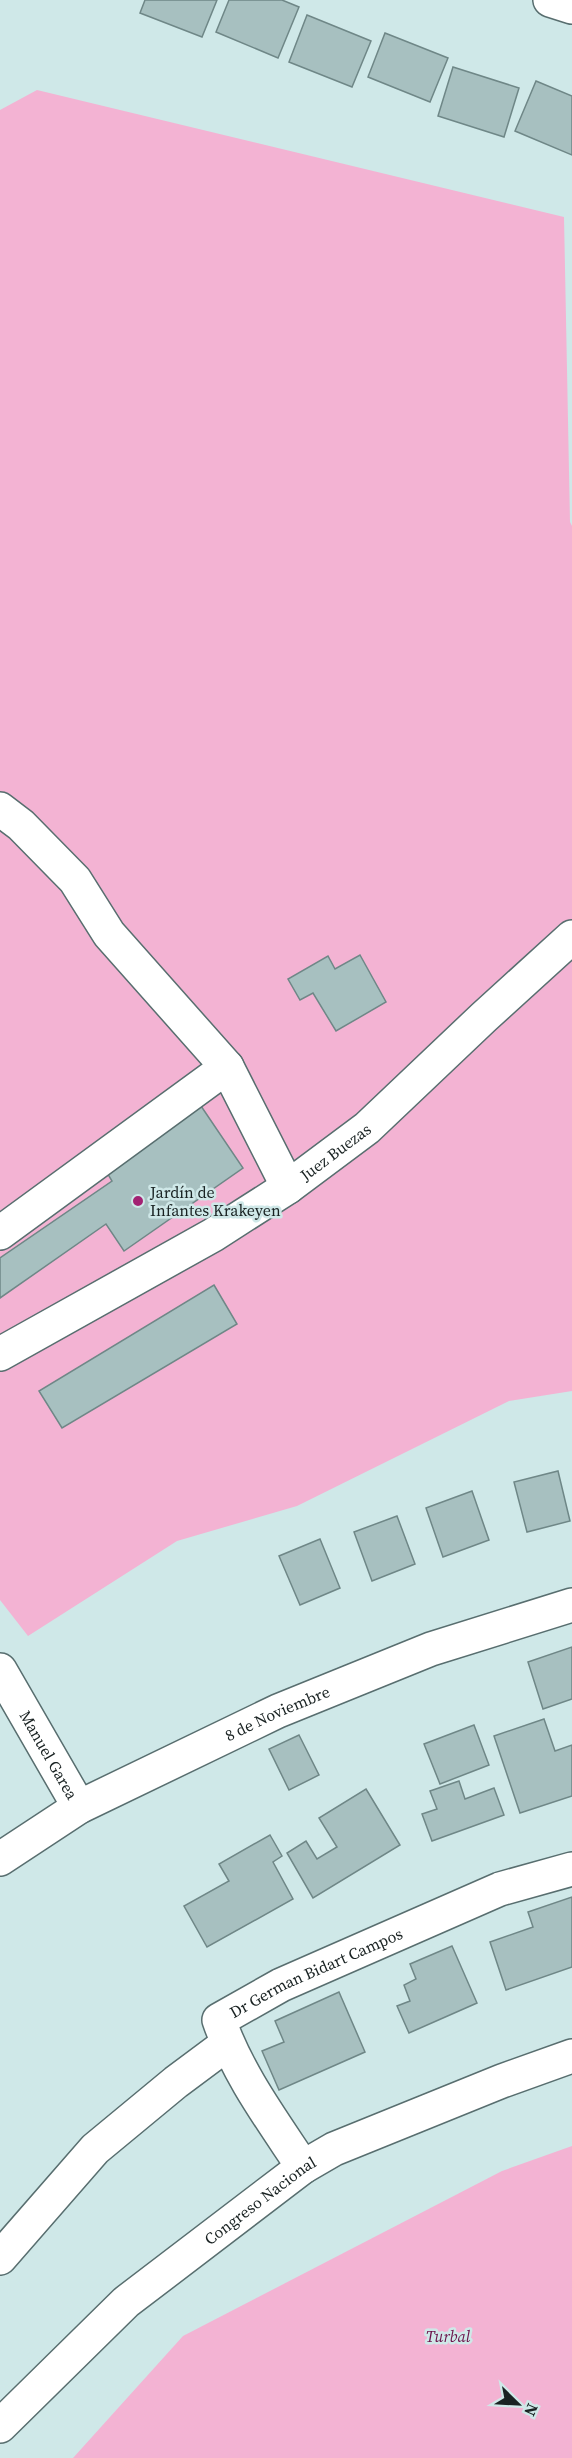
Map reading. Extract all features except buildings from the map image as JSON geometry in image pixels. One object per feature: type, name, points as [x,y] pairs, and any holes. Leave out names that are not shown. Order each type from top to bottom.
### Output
[{"type":"street","points":[[550,0],[572,7]]},
{"type":"street","points":[[0,809],[21,825],[75,880],[109,934],[227,1067],[288,1187]]},
{"type":"street","name":"Juez Buezas","points":[[0,1354],[213,1235],[288,1187],[366,1128],[572,937]]},
{"type":"street","points":[[0,1233],[227,1067]]},
{"type":"street","name":"8 de Noviembre","points":[[0,1859],[79,1807],[278,1711],[431,1649],[572,1605]]},
{"type":"street","name":"Manuel Garea","points":[[0,1670],[79,1807]]},
{"type":"street","name":"Dr German Bidart Campos","points":[[303,2167],[249,2084],[227,2044],[219,2020],[281,1984],[500,1889],[572,1869]]},
{"type":"street","points":[[0,2258],[96,2149],[176,2082],[227,2044]]},
{"type":"street","name":"Congreso Nacional","points":[[0,2426],[126,2302],[303,2167],[334,2149],[502,2081],[572,2056]]},
{"type":"green space","points":[[37,90],[564,217],[570,522],[572,526],[572,1391],[509,1401],[297,1506],[177,1541],[28,1636],[0,1600],[0,110]]},
{"type":"green space","name":"Turbal","points":[[572,2146],[572,2458],[73,2458],[183,2336],[502,2171]]},
{"type":"place","name":"Jardín de Infantes Krakeyen","points":[[138,1201]]}]
